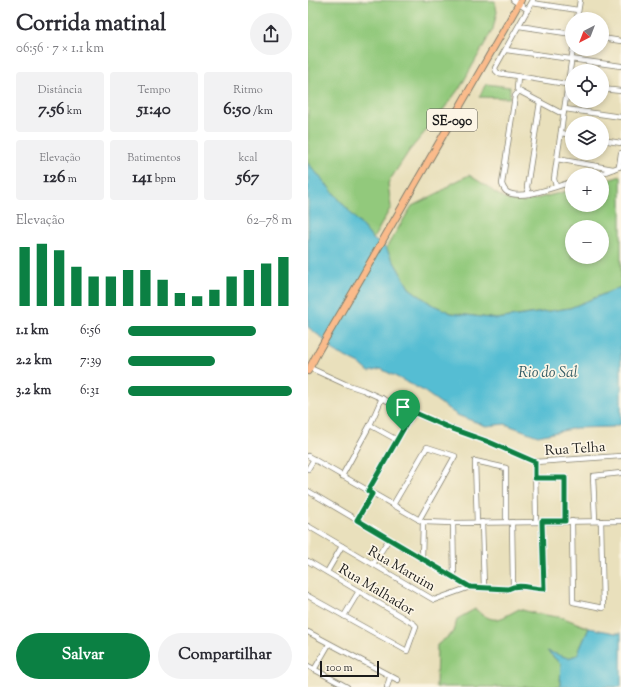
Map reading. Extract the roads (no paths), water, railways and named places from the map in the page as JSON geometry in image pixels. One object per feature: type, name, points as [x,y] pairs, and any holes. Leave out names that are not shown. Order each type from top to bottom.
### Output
[{"type":"main road","name":"SE-090","points":[[309,369],[383,241],[517,2]]},
{"type":"street","points":[[565,83],[498,73],[496,68],[532,2],[578,10],[580,0]]},
{"type":"street","points":[[517,2],[528,10]]},
{"type":"street","points":[[519,26],[565,33]]},
{"type":"street","points":[[609,39],[621,41]]},
{"type":"street","points":[[506,50],[621,66]]},
{"type":"street","points":[[571,64],[572,56]]},
{"type":"street","points":[[518,77],[517,89],[519,91],[559,112],[564,110],[621,117]]},
{"type":"street","points":[[609,90],[621,91]]},
{"type":"street","points":[[519,91],[516,96],[513,110],[502,184],[504,190],[508,193],[521,195],[565,184]]},
{"type":"street","points":[[529,194],[527,187],[540,102]]},
{"type":"street","points":[[556,186],[554,179],[565,106]]},
{"type":"street","points":[[609,141],[621,143]]},
{"type":"street","points":[[609,171],[620,166],[621,153]]},
{"type":"street","points":[[557,160],[613,169]]},
{"type":"street","name":"Rua Telha","points":[[309,369],[535,462],[621,456]]},
{"type":"street","points":[[342,476],[370,425],[382,398]]},
{"type":"street","points":[[357,520],[370,492],[413,412]]},
{"type":"street","points":[[370,425],[397,440]]},
{"type":"street","points":[[393,505],[427,447],[455,456],[421,521],[422,559]]},
{"type":"street","points":[[308,456],[421,521],[479,523],[621,520]]},
{"type":"street","points":[[308,469],[314,459]]},
{"type":"street","points":[[484,588],[475,461],[506,468],[506,522]]},
{"type":"street","points":[[470,587],[508,589],[525,586],[544,589],[535,462]]},
{"type":"street","points":[[596,520],[593,476],[621,473]]},
{"type":"street","points":[[535,478],[565,478],[565,521]]},
{"type":"street","name":"Rua Maruim","points":[[308,491],[422,559],[454,576],[470,587]]},
{"type":"street","points":[[572,521],[573,602],[603,608],[601,521]]},
{"type":"street","points":[[512,522],[513,587]]},
{"type":"street","points":[[453,523],[454,576]]},
{"type":"street","name":"Rua Maruim","points":[[308,526],[434,600],[470,587]]},
{"type":"street","points":[[374,564],[389,539]]},
{"type":"street","points":[[327,572],[342,546]]},
{"type":"street","name":"Rua Malhador","points":[[308,561],[412,622],[416,626],[407,651],[310,597]]},
{"type":"street","points":[[344,616],[359,591]]},
{"type":"street","points":[[308,603],[310,597]]},
{"type":"street","points":[[308,632],[398,680]]},
{"type":"street","points":[[314,670],[329,644]]},
{"type":"street","points":[[308,666],[347,687]]},
{"type":"street","points":[[387,687],[390,677]]},
{"type":"water","name":"Rio do Sal","points":[[308,163],[373,239],[386,248],[409,288],[431,304],[451,313],[497,319],[570,308],[621,287],[621,424],[612,427],[576,428],[538,436],[505,424],[486,426],[457,415],[422,390],[381,369],[369,372],[360,364],[335,352],[322,338],[308,327]]},
{"type":"water","points":[[589,628],[621,633],[621,687],[560,687],[561,664],[547,651],[568,658],[577,655]]}]
